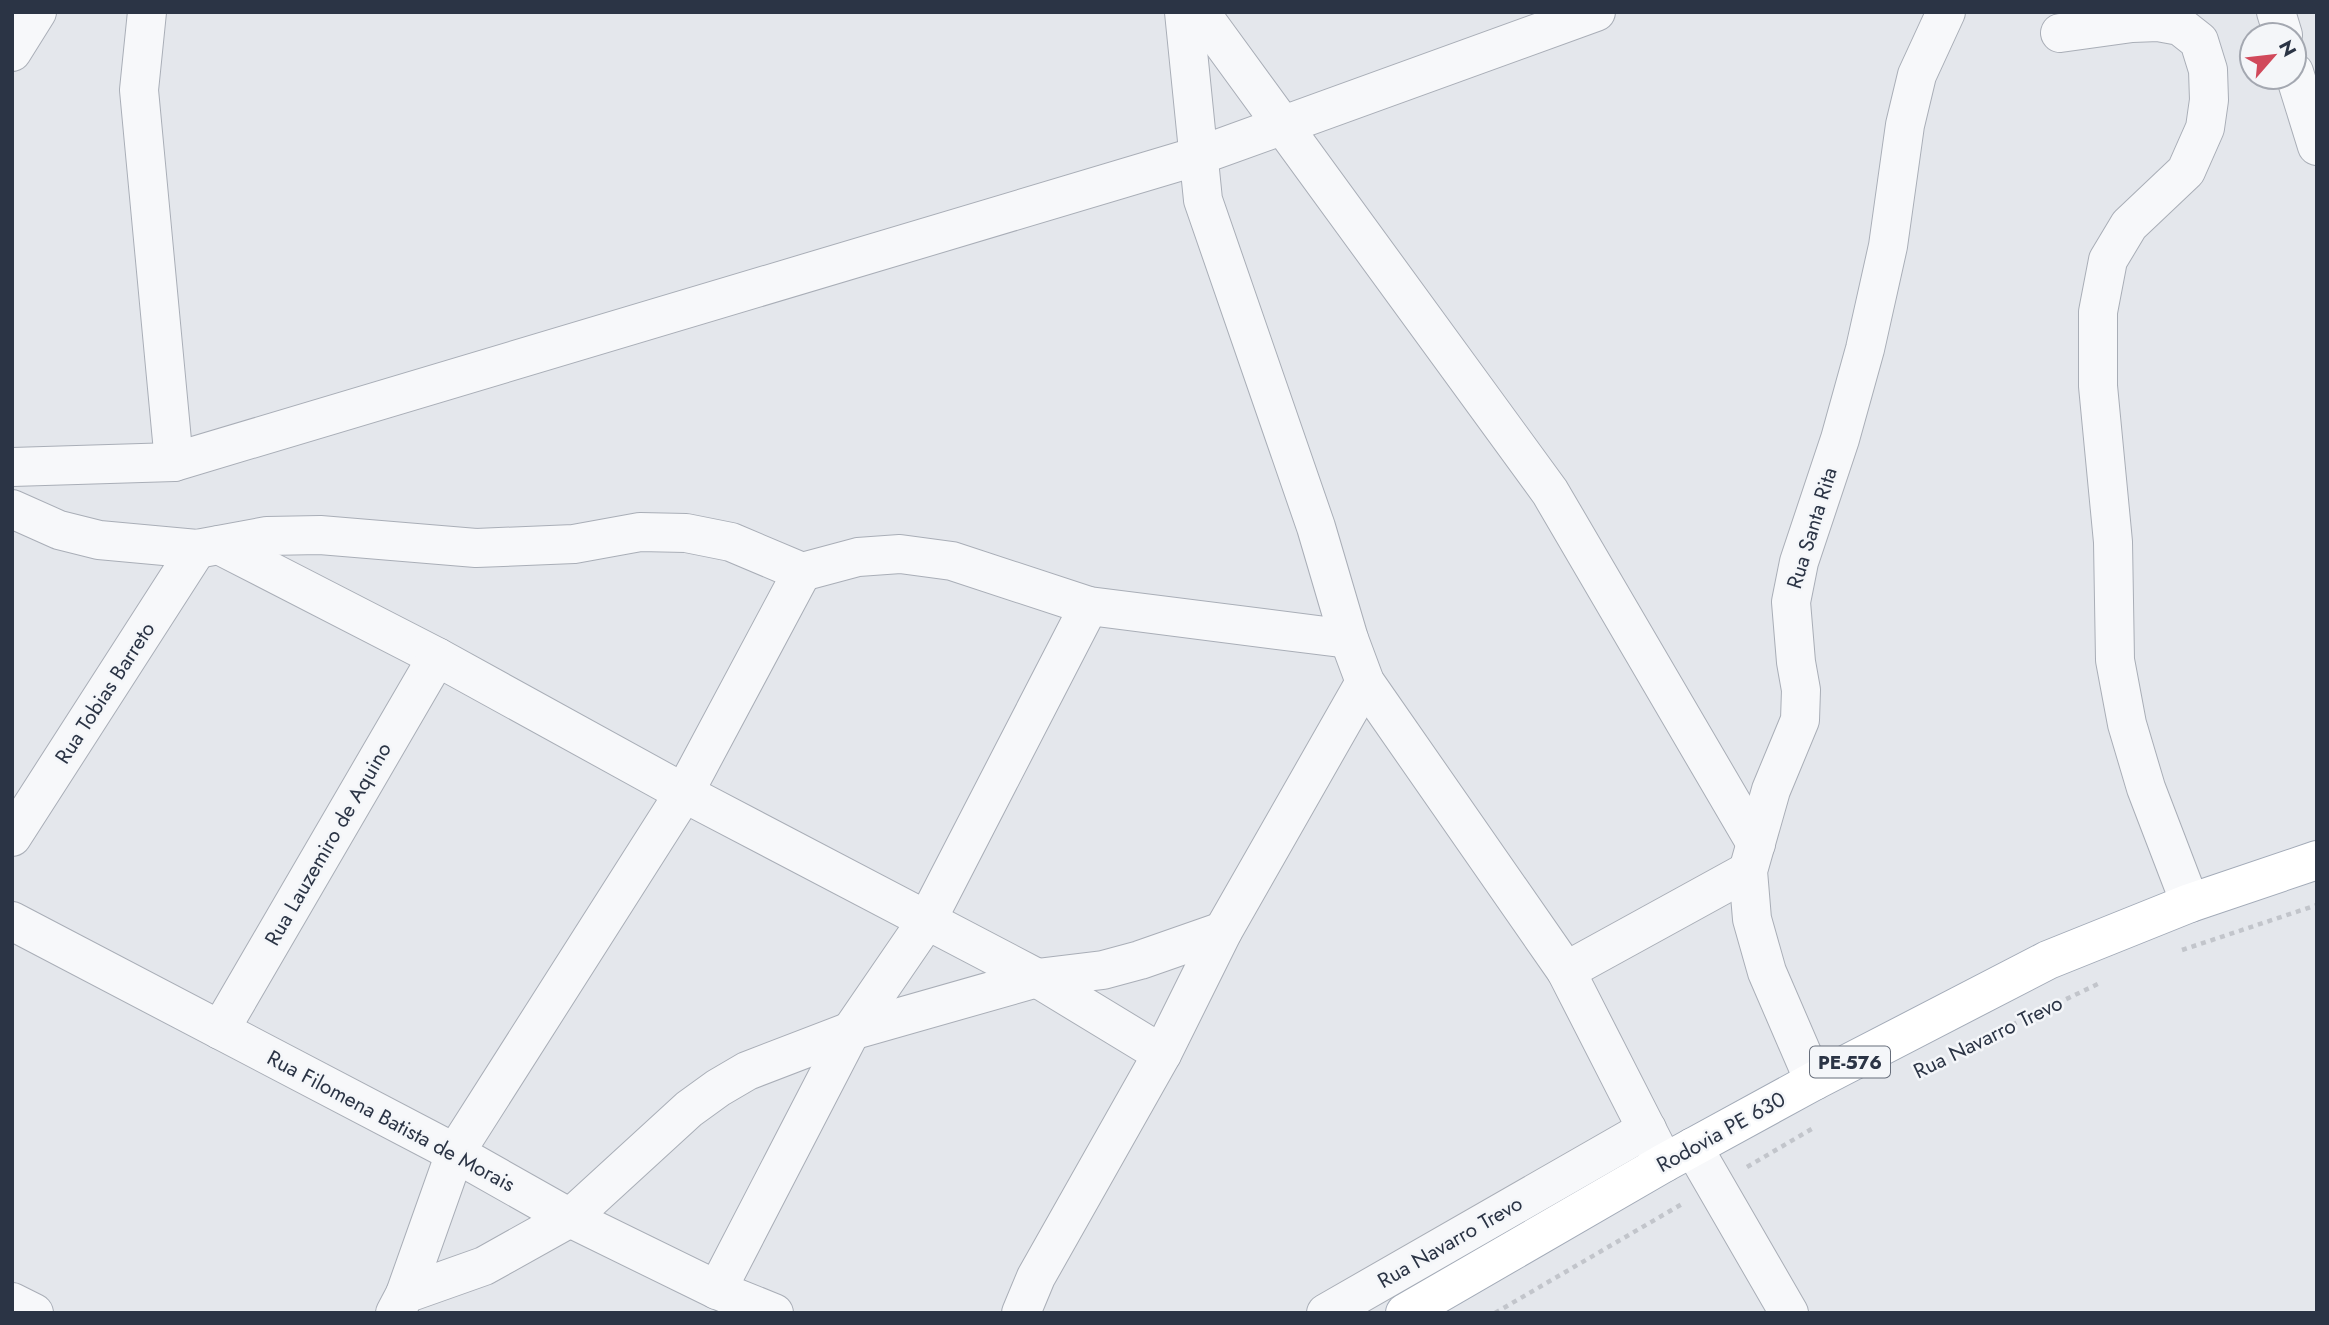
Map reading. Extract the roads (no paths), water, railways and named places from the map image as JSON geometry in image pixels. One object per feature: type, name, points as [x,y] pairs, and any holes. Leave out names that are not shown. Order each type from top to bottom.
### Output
[{"type":"main road","name":"Rodovia PE 630","points":[[1405,1313],[1679,1155],[1814,1081],[2048,960],[2190,902],[2317,860]]},
{"type":"street","points":[[12,52],[37,12]]},
{"type":"street","points":[[148,12],[139,90],[174,462]]},
{"type":"street","points":[[1184,12],[1202,200],[1316,527],[1349,639],[1366,682],[1566,971],[1647,1129],[1716,1185],[1789,1313]]},
{"type":"street","points":[[1200,12],[1550,492],[1751,857],[1566,971]]},
{"type":"street","points":[[12,467],[174,462],[1198,156],[1596,12]]},
{"type":"street","name":"Rua Santa Rita","points":[[1814,1081],[1767,972],[1752,919],[1751,857],[1771,790],[1800,720],[1801,690],[1791,602],[1799,562],[1840,439],[1865,349],[1888,246],[1905,125],[1917,75],[1946,12]]},
{"type":"street","points":[[2060,33],[2132,23],[2158,22],[2180,26],[2199,41],[2208,70],[2209,100],[2204,128],[2186,171],[2129,225],[2108,260],[2098,312],[2098,386],[2113,542],[2115,660],[2127,724],[2146,788],[2190,902]]},
{"type":"street","points":[[2300,91],[2317,146]]},
{"type":"street","points":[[12,509],[59,530],[99,540],[208,547],[267,536],[320,535],[477,548],[574,544],[640,532],[686,533],[731,542],[802,572],[858,557],[900,554],[952,561],[1089,606],[1349,639]]},
{"type":"street","points":[[208,547],[437,657],[684,793],[1037,978],[1162,1054]]},
{"type":"street","name":"Rua Tobias Barreto","points":[[12,837],[208,547]]},
{"type":"street","points":[[400,1303],[455,1153],[684,793],[802,572]]},
{"type":"street","points":[[717,1290],[851,1031],[927,920],[1089,606]]},
{"type":"street","name":"Rua Lauzemiro de Aquino","points":[[220,1030],[437,657]]},
{"type":"street","points":[[1021,1313],[1036,1277],[1162,1054],[1223,931],[1366,682]]},
{"type":"street","name":"Rua Filomena Batista de Morais","points":[[12,921],[455,1153],[570,1218],[717,1290],[774,1313]]},
{"type":"street","points":[[400,1303],[484,1266],[570,1218],[690,1108],[747,1071],[851,1031],[1037,978],[1102,970],[1140,960],[1223,931]]},
{"type":"street","name":"Rua Navarro Trevo","points":[[1326,1313],[1647,1129]]},
{"type":"street","points":[[12,1302],[34,1313]]}]
